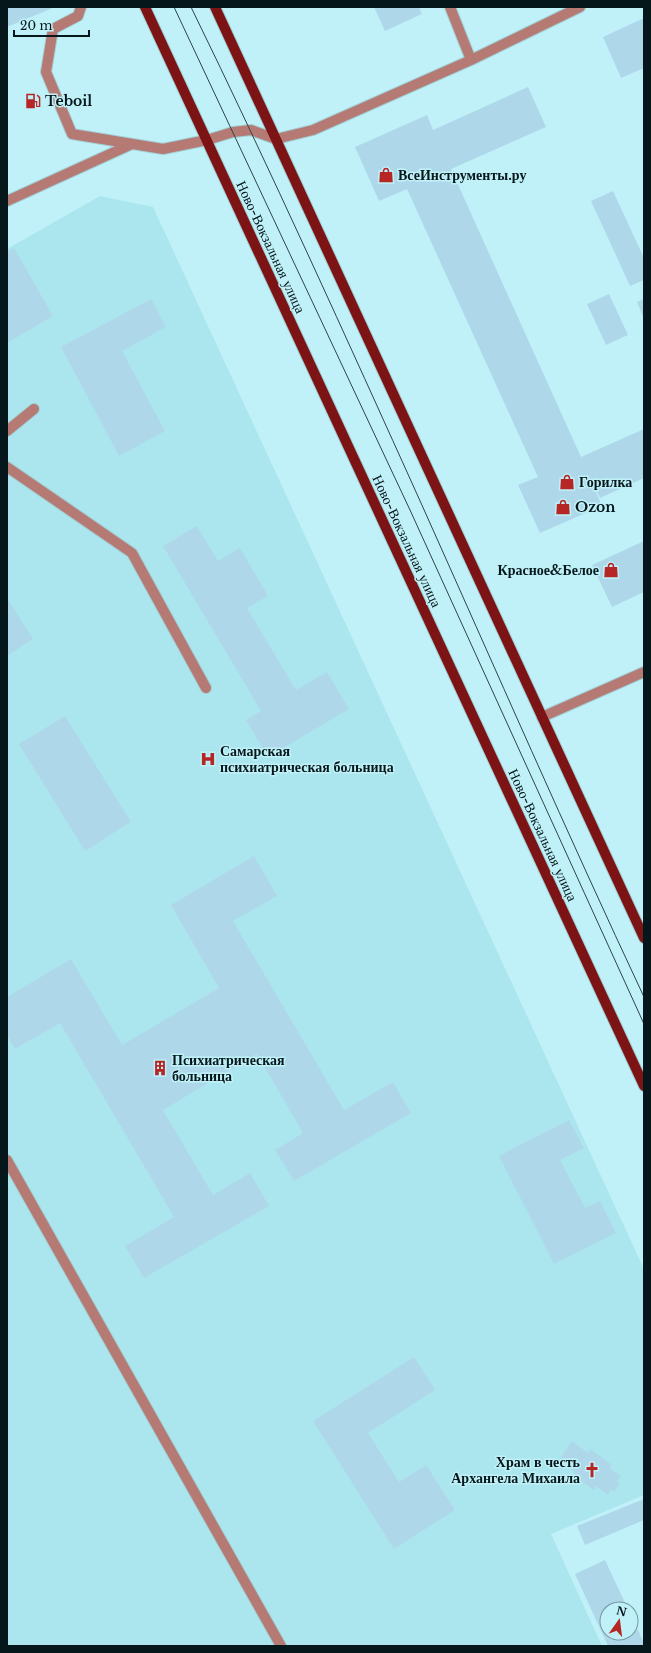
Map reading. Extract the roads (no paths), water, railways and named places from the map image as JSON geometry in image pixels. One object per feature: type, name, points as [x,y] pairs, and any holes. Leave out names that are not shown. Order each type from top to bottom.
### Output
[{"type":"main road","name":"Ново-Вокзальная улица","points":[[145,7],[644,1086]]},
{"type":"main road","points":[[215,7],[644,938]]},
{"type":"street","points":[[81,7],[78,16],[53,29],[46,72],[72,134],[163,149],[207,140],[233,132],[251,130],[276,139],[313,130],[470,60],[580,7]]},
{"type":"street","points":[[450,7],[470,60]]},
{"type":"street","points":[[7,201],[132,144]]},
{"type":"street","points":[[7,431],[34,409]]},
{"type":"street","points":[[7,467],[132,553],[206,688]]},
{"type":"street","points":[[542,717],[644,672]]},
{"type":"street","points":[[7,1160],[282,1646]]},
{"type":"tram line","points":[[174,7],[410,510],[644,1024]]},
{"type":"tram line","points":[[191,7],[336,316],[559,812],[644,997]]},
{"type":"place","name":"Teboil","points":[[33,101]]},
{"type":"place","name":"ВсеИнструменты.ру","points":[[386,175]]},
{"type":"place","name":"Горилка","points":[[567,482]]},
{"type":"place","name":"Ozon","points":[[563,507]]},
{"type":"place","name":"Красное&Белое","points":[[611,570]]},
{"type":"place","name":"Самарская психиатрическая больница","points":[[208,759]]},
{"type":"place","name":"Психиатрическая больница","points":[[160,1068]]},
{"type":"place","name":"Храм в честь Архангела Михаила","points":[[592,1470]]}]
